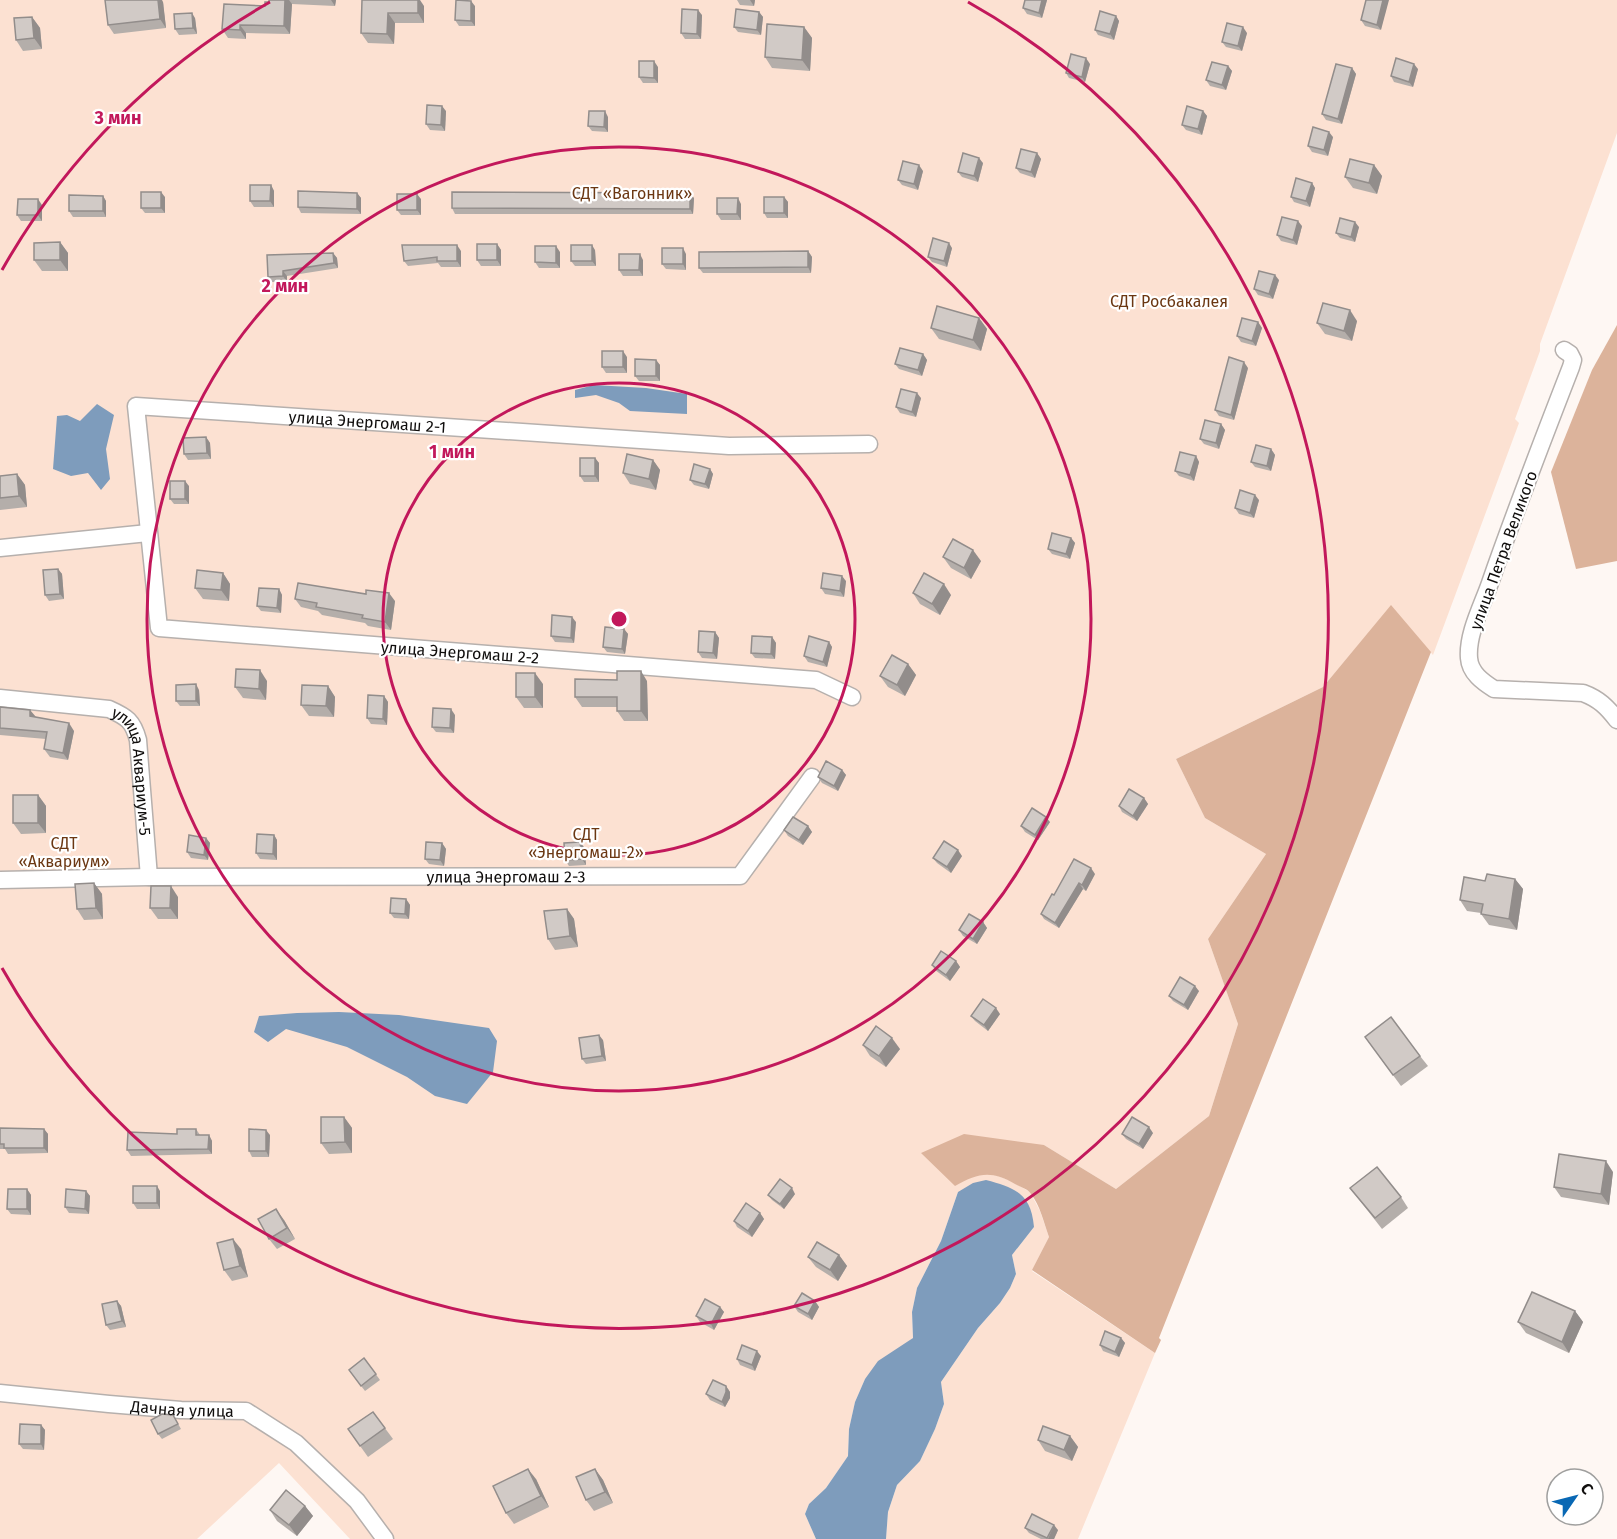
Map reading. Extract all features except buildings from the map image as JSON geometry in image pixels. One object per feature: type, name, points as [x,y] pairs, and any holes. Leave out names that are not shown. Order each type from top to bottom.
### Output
[{"type":"street","name":"улица Петра Великого","points":[[1563,350],[1570,354],[1573,360],[1571,367],[1510,525],[1471,638],[1469,658],[1473,670],[1482,682],[1494,689],[1583,693],[1606,706],[1617,720]]},
{"type":"street","name":"улица Энергомаш 2-1","points":[[148,533],[135,406],[729,446],[869,444]]},
{"type":"street","points":[[0,548],[148,533]]},
{"type":"street","name":"улица Энергомаш 2-2","points":[[148,533],[159,628],[816,680],[852,697]]},
{"type":"street","name":"улица Аквариум-5","points":[[0,698],[108,710],[121,714],[134,725],[138,740],[149,876]]},
{"type":"street","name":"улица Энергомаш 2-3","points":[[149,876],[740,876],[812,777]]},
{"type":"street","points":[[0,880],[149,876]]},
{"type":"street","name":"Дачная улица","points":[[0,1393],[181,1410],[246,1411],[296,1443],[357,1501],[385,1539]]},
{"type":"green space","points":[[0,0],[1617,0],[1617,133],[1540,344],[1540,351],[1515,419],[1519,423],[1433,655],[1391,606],[1323,687],[1176,759],[1205,818],[1266,854],[1208,939],[1238,1024],[1209,1116],[1116,1189],[1044,1145],[972,1176],[989,1173],[1009,1180],[1030,1192],[1040,1211],[1049,1237],[1032,1271],[1155,1353],[1078,1539],[886,1539],[888,1512],[897,1485],[920,1461],[944,1404],[941,1382],[978,1328],[1010,1288],[1016,1274],[1012,1255],[1034,1227],[958,1192],[941,1241],[917,1288],[912,1312],[913,1338],[865,1379],[855,1402],[849,1429],[848,1456],[826,1488],[809,1504],[805,1514],[816,1539],[350,1539],[279,1463],[197,1539],[0,1539]]},
{"type":"shaded area","points":[[1617,325],[1617,561],[1576,569],[1551,472],[1592,370]]},
{"type":"shaded area","points":[[1391,605],[1431,652],[1155,1353],[1032,1270],[1049,1237],[1037,1203],[1028,1191],[992,1175],[971,1178],[955,1186],[921,1153],[964,1134],[1044,1145],[1116,1189],[1209,1116],[1238,1024],[1208,939],[1266,854],[1205,818],[1176,759],[1323,687]]},
{"type":"water","points":[[594,385],[646,388],[687,394],[687,414],[630,411],[619,403],[596,395],[575,398],[575,390]]},
{"type":"water","points":[[97,404],[114,415],[106,449],[110,479],[101,490],[88,473],[71,476],[53,469],[57,416],[67,415],[80,421]]},
{"type":"water","points":[[339,1012],[399,1015],[489,1028],[497,1041],[493,1072],[467,1104],[435,1096],[407,1077],[347,1047],[286,1029],[268,1042],[254,1032],[259,1016]]},
{"type":"water","points":[[986,1180],[1006,1186],[1020,1194],[1032,1216],[1034,1227],[1012,1255],[1016,1274],[1010,1288],[978,1328],[941,1382],[944,1404],[920,1461],[897,1485],[888,1512],[886,1539],[816,1539],[805,1514],[809,1504],[826,1488],[848,1456],[849,1429],[855,1402],[865,1379],[878,1361],[913,1338],[912,1312],[917,1288],[941,1241],[958,1192],[973,1183]]},
{"type":"park label","name":"СДТ «Вагонник»","points":[[632,193]]},
{"type":"park label","name":"СДТ Росбакалея","points":[[1169,301]]},
{"type":"park label","name":"СДТ «Энергомаш-2»","points":[[586,843]]},
{"type":"park label","name":"СДТ «Аквариум»","points":[[64,852]]}]
